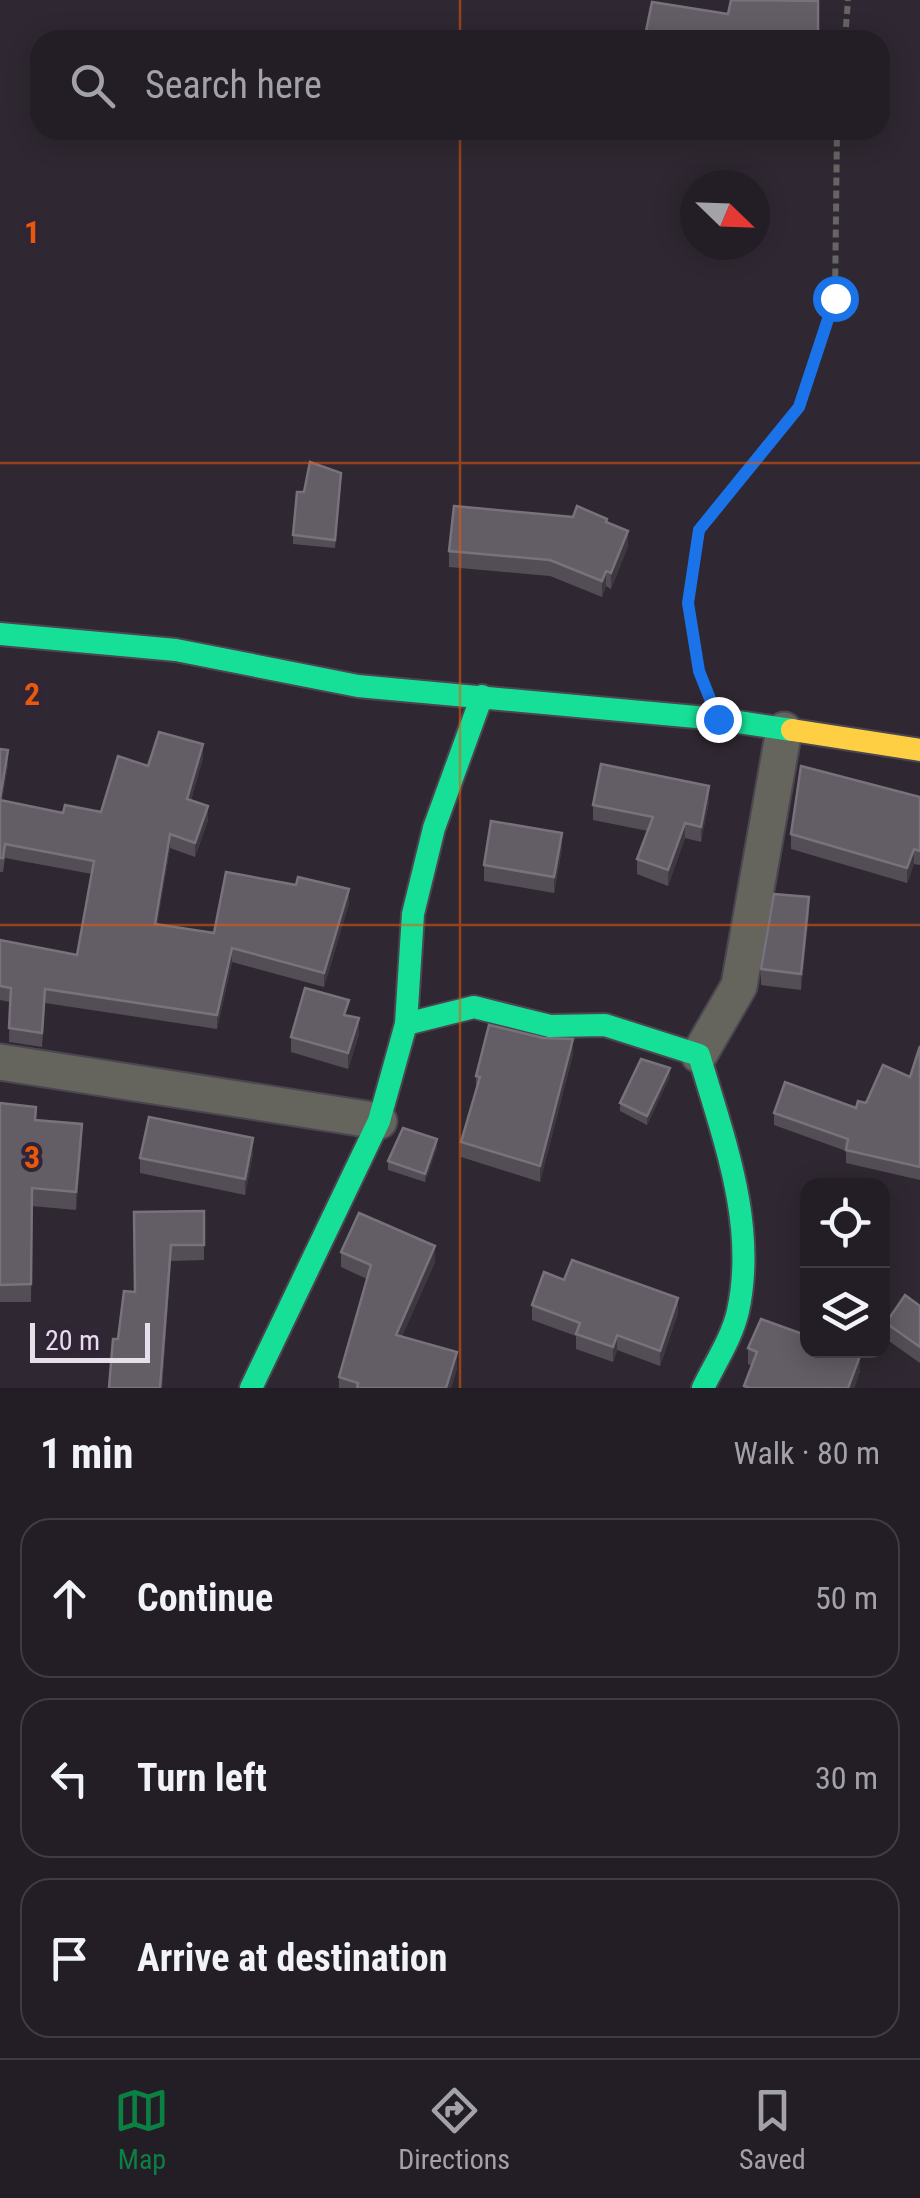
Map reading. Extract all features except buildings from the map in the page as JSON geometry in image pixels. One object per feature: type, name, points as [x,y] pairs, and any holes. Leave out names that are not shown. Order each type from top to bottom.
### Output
[{"type":"street","points":[[0,634],[176,650],[358,686],[718,719],[920,750]]},
{"type":"street","points":[[251,1388],[379,1121],[406,1024],[413,914],[434,828],[482,696]]},
{"type":"street","points":[[703,1388],[738,1314],[746,1258],[738,1192],[700,1055],[739,986],[784,730]]},
{"type":"street","points":[[406,1024],[474,1007],[550,1026],[605,1025],[700,1055]]},
{"type":"street","points":[[0,1062],[379,1121]]},
{"type":"path","points":[[846,30],[848,0]]},
{"type":"path","points":[[718,719],[699,671],[688,603],[699,530],[799,407],[835,298],[837,140]]},
{"type":"traffic: fast","points":[[0,634],[176,650],[358,686],[718,719],[792,730]]},
{"type":"traffic: fast","points":[[251,1388],[379,1121],[406,1024],[413,914],[434,828],[482,696]]},
{"type":"traffic: fast","points":[[406,1024],[474,1007],[550,1026],[605,1025],[699,1055],[735,1181],[743,1246],[738,1311],[703,1388]]},
{"type":"traffic: slow","points":[[792,730],[920,750]]},
{"type":"route","points":[[718,719],[699,671],[688,603],[699,530],[799,407],[835,298]]}]
